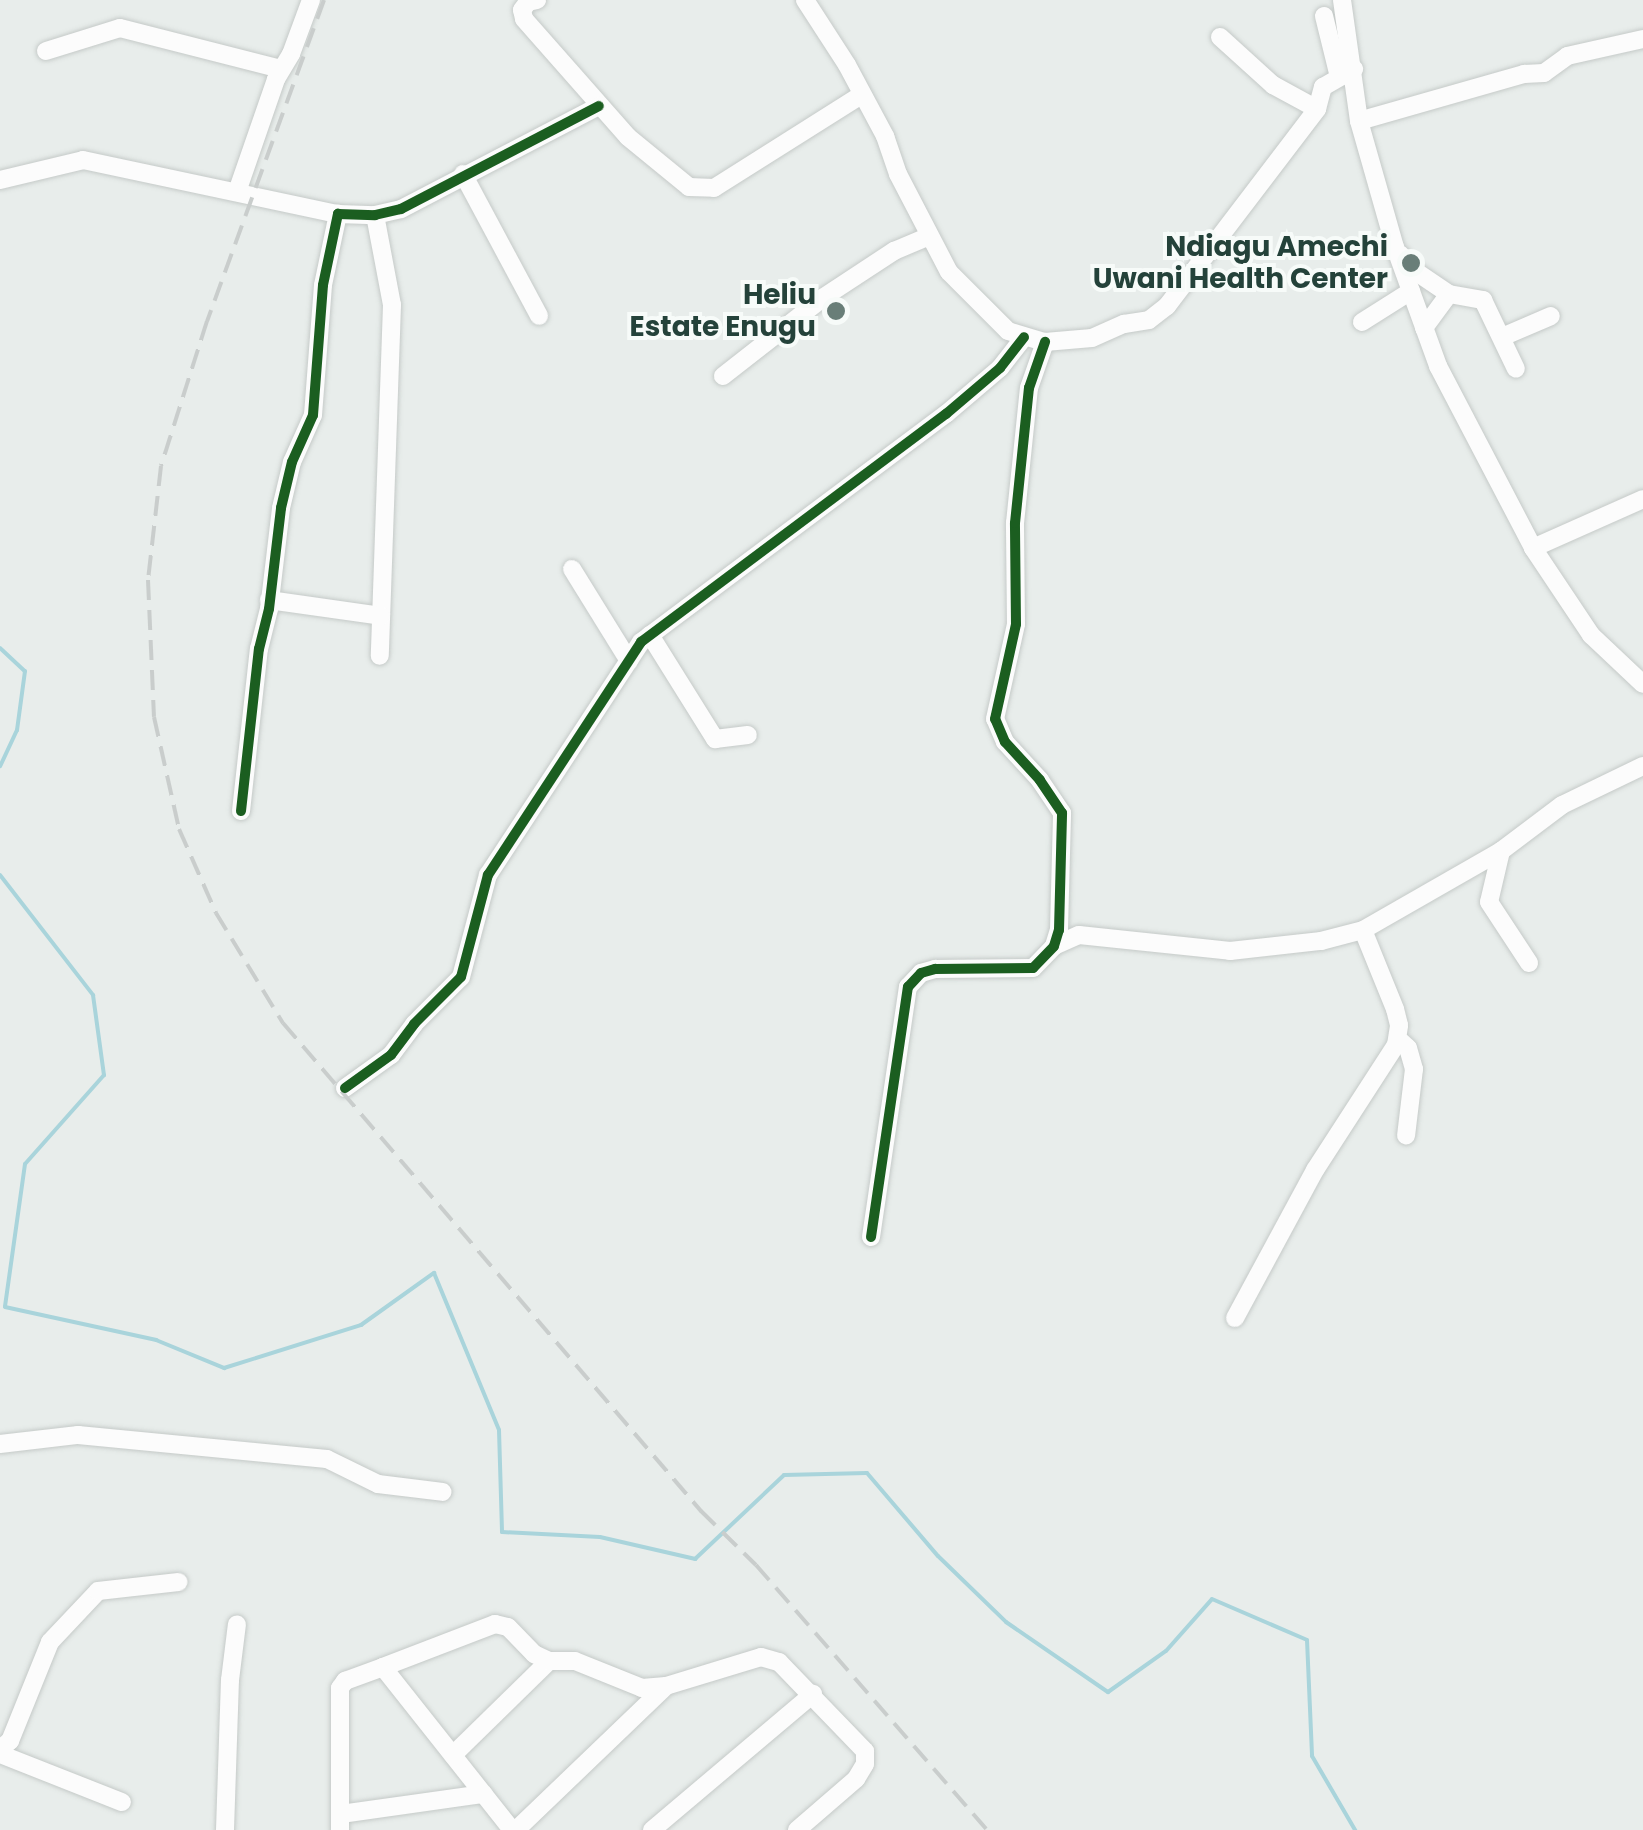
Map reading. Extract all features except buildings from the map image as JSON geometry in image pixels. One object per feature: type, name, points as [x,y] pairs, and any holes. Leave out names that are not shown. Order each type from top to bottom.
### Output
[{"type":"street","points":[[238,189],[280,69],[311,0]]},
{"type":"street","points":[[537,0],[528,2],[522,10],[524,19],[599,106],[670,176],[702,190],[714,188],[861,94]]},
{"type":"street","points":[[804,0],[886,136],[928,237],[948,272],[996,321],[1024,337],[1045,342],[1092,338],[1124,324],[1148,320],[1167,306],[1317,109],[1323,87],[1347,73]]},
{"type":"street","points":[[1346,3],[1347,73]]},
{"type":"street","points":[[1324,16],[1347,73],[1395,247],[1438,366],[1533,548],[1591,635],[1643,684]]},
{"type":"street","points":[[46,50],[120,28],[280,69]]},
{"type":"street","points":[[1220,37],[1273,85],[1317,109]]},
{"type":"street","points":[[1359,121],[1524,74],[1544,73],[1566,56],[1643,39]]},
{"type":"street","points":[[0,180],[83,160],[238,189],[338,214],[375,215],[401,208],[599,106]]},
{"type":"street","points":[[463,174],[539,316]]},
{"type":"street","points":[[241,811],[259,649],[270,600],[281,508],[292,462],[314,415],[323,285],[338,214]]},
{"type":"street","points":[[375,215],[392,305],[380,656]]},
{"type":"street","points":[[723,376],[824,297],[894,251],[928,237]]},
{"type":"street","points":[[1395,247],[1412,269],[1449,294],[1491,294],[1516,369]]},
{"type":"street","points":[[1362,322],[1411,291]]},
{"type":"street","points":[[1424,328],[1449,294]]},
{"type":"street","points":[[1502,336],[1551,316]]},
{"type":"street","points":[[345,1088],[391,1054],[460,976],[488,875],[650,634],[946,414],[1000,368],[1024,337]]},
{"type":"street","points":[[1045,342],[1029,388],[1015,523],[1016,624],[995,719],[1005,742],[1062,813],[1060,919],[1054,946]]},
{"type":"street","points":[[1533,548],[1643,500]]},
{"type":"street","points":[[572,569],[629,661]]},
{"type":"street","points":[[270,600],[381,616]]},
{"type":"street","points":[[650,634],[714,740],[748,735]]},
{"type":"street","points":[[871,1237],[908,987],[921,973],[935,969],[1033,968],[1054,946],[1079,935],[1230,950],[1321,941],[1363,930],[1501,851],[1562,805],[1643,766]]},
{"type":"street","points":[[1501,851],[1489,902],[1530,964]]},
{"type":"street","points":[[1060,919],[1079,935]]},
{"type":"street","points":[[1235,1318],[1315,1170],[1387,1064],[1398,1039],[1395,1009],[1363,930]]},
{"type":"street","points":[[1398,1039],[1408,1048],[1414,1069],[1406,1136]]},
{"type":"street","points":[[0,1444],[78,1435],[326,1459],[378,1484],[443,1492]]},
{"type":"street","points":[[122,1802],[0,1752],[10,1741],[50,1642],[98,1590],[178,1582]]},
{"type":"street","points":[[226,1830],[230,1680],[237,1624]]},
{"type":"street","points":[[484,1794],[341,1822],[340,1688],[345,1681],[495,1624],[508,1627],[549,1662]]},
{"type":"street","points":[[454,1755],[549,1662],[576,1661],[642,1688],[666,1686],[761,1658],[779,1662],[866,1751],[865,1764],[856,1779],[797,1830]]},
{"type":"street","points":[[383,1667],[514,1830],[666,1686]]},
{"type":"street","points":[[652,1830],[813,1694]]},
{"type":"waterway","points":[[0,648],[25,671],[17,730],[0,766]]},
{"type":"waterway","points":[[0,875],[93,995],[104,1075],[25,1164],[5,1307],[156,1340],[224,1368],[361,1325],[434,1273],[499,1430],[502,1532],[600,1537],[695,1559],[784,1475],[867,1473],[938,1556],[1006,1622],[1108,1692],[1166,1651],[1212,1599],[1307,1640],[1312,1756],[1355,1830]]},
{"type":"railway","points":[[324,0],[207,321],[161,466],[148,580],[154,717],[179,829],[216,913],[283,1023],[701,1511],[756,1565],[987,1830]]},
{"type":"cycle path","points":[[241,811],[259,649],[269,609],[281,508],[292,462],[313,415],[323,285],[338,214],[375,215],[401,209],[599,106]]},
{"type":"cycle path","points":[[345,1088],[391,1055],[414,1024],[461,977],[488,875],[641,642],[946,414],[1000,368],[1024,337]]},
{"type":"cycle path","points":[[871,1237],[908,987],[921,973],[935,969],[1033,968],[1054,946],[1059,930],[1062,813],[1040,780],[1005,742],[995,719],[1016,624],[1015,523],[1029,388],[1045,342]]},
{"type":"place","name":"Ndiagu Amechi Uwani Health Center","points":[[1411,263]]},
{"type":"place","name":"Heliu Estate Enugu","points":[[836,311]]}]
